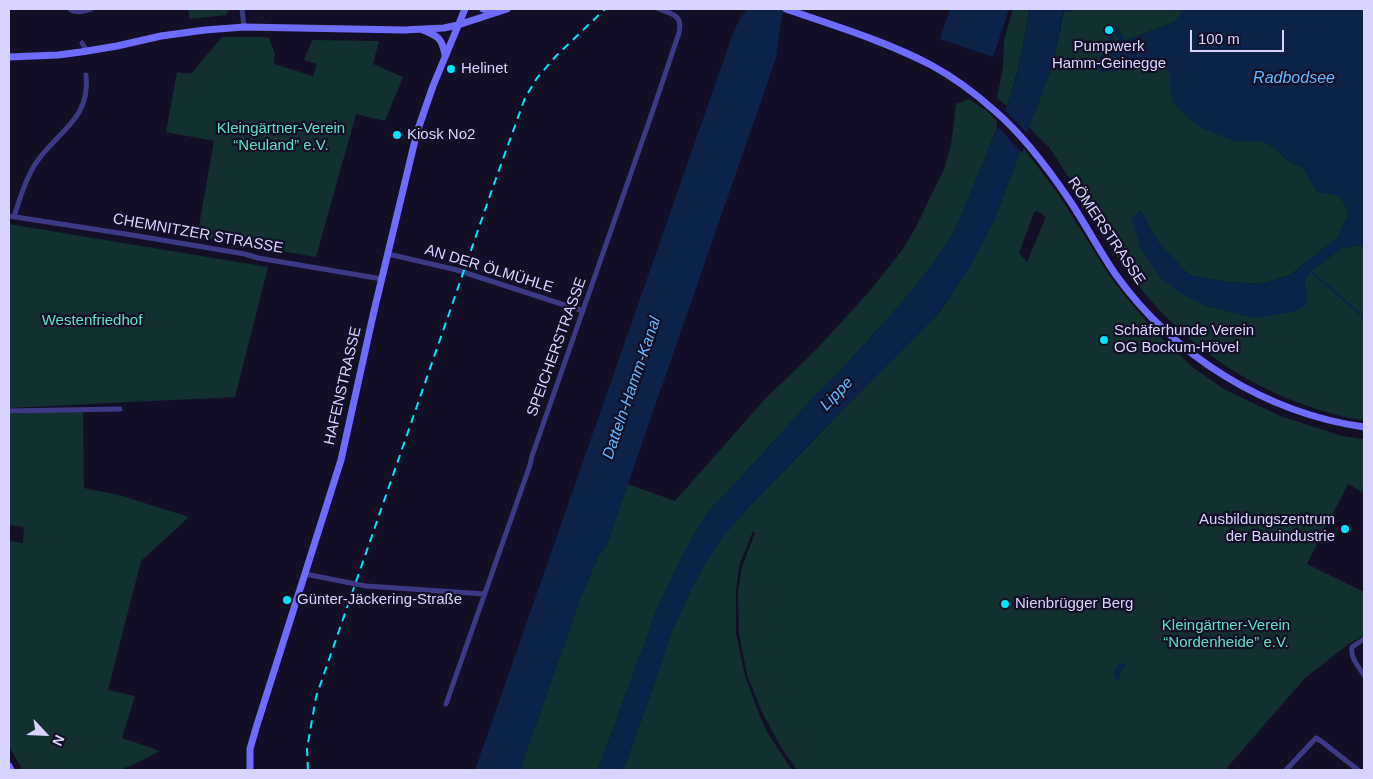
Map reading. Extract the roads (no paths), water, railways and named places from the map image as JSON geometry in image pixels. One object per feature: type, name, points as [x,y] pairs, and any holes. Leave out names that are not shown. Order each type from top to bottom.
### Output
[{"type":"main road","name":"HAFENSTRASSE","points":[[250,770],[250,749],[253,738],[341,460],[417,132],[465,9]]},
{"type":"main road","points":[[483,9],[503,10]]},
{"type":"main road","name":"RÖMERSTRASSE","points":[[788,9],[879,42],[932,66],[996,112],[1040,159],[1068,198],[1115,274],[1150,316],[1207,365],[1244,387],[1281,405],[1323,419],[1364,427]]},
{"type":"main road","points":[[9,57],[58,55],[117,46],[160,36],[244,27],[421,29],[458,26],[503,10]]},
{"type":"main road","points":[[421,29],[438,37],[444,46],[446,55]]},
{"type":"main road","points":[[9,766],[11,770]]},
{"type":"street","points":[[70,9],[76,12],[91,9]]},
{"type":"street","points":[[242,9],[244,27]]},
{"type":"street","name":"SPEICHERSTRASSE","points":[[446,704],[681,26],[678,18],[659,9]]},
{"type":"street","points":[[82,43],[87,51]]},
{"type":"street","points":[[11,216],[34,166],[73,122],[80,111],[85,99],[86,74]]},
{"type":"street","name":"CHEMNITZER STRASSE","points":[[11,216],[132,234],[382,279]]},
{"type":"street","name":"AN DER ÖLMÜHLE","points":[[388,254],[464,272],[583,311]]},
{"type":"street","points":[[9,411],[39,412],[120,409]]},
{"type":"street","points":[[305,574],[366,586],[485,594]]},
{"type":"street","points":[[1364,639],[1352,648],[1351,651],[1352,657],[1364,676]]},
{"type":"street","points":[[1286,770],[1316,738],[1358,770]]},
{"type":"water","name":"Datteln-Hamm-Kanal","points":[[747,9],[784,9],[776,58],[606,547],[599,554],[580,599],[520,770],[475,770],[731,39],[739,20]]},
{"type":"water","points":[[950,9],[1009,9],[993,57],[940,39]]},
{"type":"water","name":"Lippe","points":[[1029,9],[1071,9],[1071,12],[1063,11],[1052,66],[995,218],[970,267],[932,320],[814,439],[722,537],[694,583],[672,631],[623,770],[598,770],[659,604],[684,552],[707,513],[889,317],[916,286],[953,234],[1007,106],[1016,79]]},
{"type":"water","name":"Radbodsee","points":[[1184,9],[1364,9],[1364,246],[1356,245],[1342,248],[1310,271],[1304,281],[1307,296],[1305,306],[1296,311],[1254,318],[1205,305],[1183,295],[1160,278],[1141,249],[1131,218],[1141,211],[1158,242],[1189,275],[1225,282],[1260,284],[1290,275],[1338,237],[1349,213],[1340,196],[1318,192],[1303,168],[1284,158],[1275,147],[1261,141],[1235,141],[1203,129],[1188,118],[1174,104],[1170,92],[1170,73],[1165,65],[1100,73],[1098,68],[1100,57],[1111,44],[1107,36],[1111,34],[1117,43],[1120,43],[1114,31],[1118,29],[1125,41],[1176,21]]},
{"type":"water","points":[[1120,662],[1125,667],[1121,671],[1120,678],[1116,680],[1114,673]]},
{"type":"waterway","points":[[1310,271],[1364,317]]},
{"type":"railway","points":[[308,770],[307,749],[316,697],[525,98],[537,78],[556,56],[605,9]]},
{"type":"place","name":"Pumpwerk Hamm-Geinegge","points":[[1109,30]]},
{"type":"place","name":"Helinet","points":[[451,69]]},
{"type":"place","name":"Kiosk No2","points":[[397,135]]},
{"type":"place","name":"Schäferhunde Verein OG Bockum-Hövel","points":[[1104,340]]},
{"type":"place","name":"Ausbildungszentrum der Bauindustrie","points":[[1345,529]]},
{"type":"place","name":"Günter-Jäckering-Straße","points":[[287,600]]},
{"type":"place","name":"Nienbrügger Berg","points":[[1005,604]]},
{"type":"park label","name":"Kleingärtner-Verein “Neuland” e.V.","points":[[281,138]]},
{"type":"park label","name":"Westenfriedhof","points":[[92,321]]},
{"type":"park label","name":"Kleingärtner-Verein “Nordenheide” e.V.","points":[[1226,634]]}]
